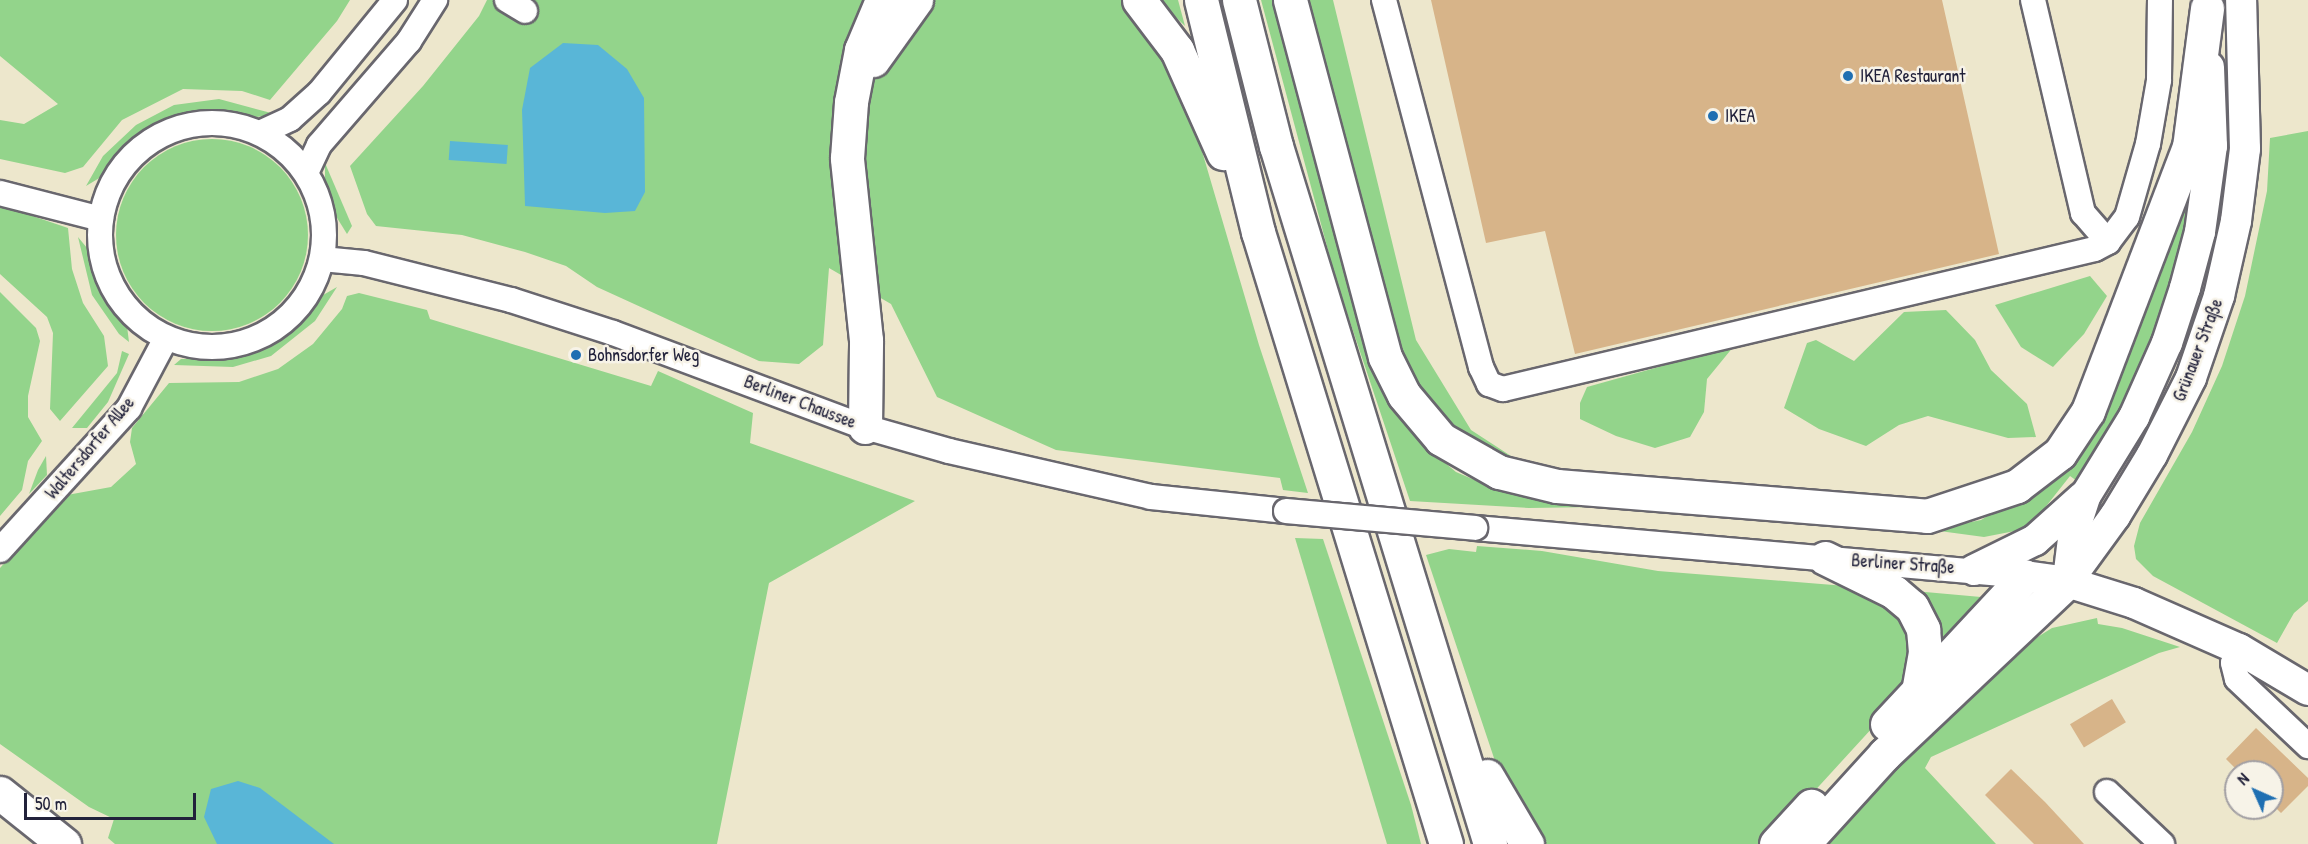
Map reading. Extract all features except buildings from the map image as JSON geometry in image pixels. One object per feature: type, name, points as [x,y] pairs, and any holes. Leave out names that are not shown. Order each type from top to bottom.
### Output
[{"type":"highway","points":[[865,427],[866,340],[847,158],[851,102],[861,51],[882,0]]},
{"type":"highway","points":[[851,102],[890,32],[916,0]]},
{"type":"highway","points":[[1139,0],[1177,50],[1258,232]]},
{"type":"highway","points":[[1201,0],[1258,232],[1446,844]]},
{"type":"highway","points":[[1239,0],[1276,146],[1490,844]]},
{"type":"highway","points":[[1290,0],[1385,357],[1404,395],[1441,439],[1499,472],[1537,483],[1927,516],[2017,486],[2060,453],[2088,411],[2189,147],[2207,4]]},
{"type":"highway","points":[[1825,558],[1894,592],[1912,607],[1923,629],[1925,652],[1918,690]]},
{"type":"highway","points":[[1776,844],[2025,576]]},
{"type":"highway","points":[[1803,844],[1886,754],[2067,582]]},
{"type":"highway","points":[[1436,670],[1499,802],[1527,844]]},
{"type":"highway","points":[[0,793],[64,844]]},
{"type":"main road","name":"Grünauer Straße","points":[[2067,582],[2115,516],[2152,455],[2191,378],[2219,296],[2236,221],[2245,149],[2243,2]]},
{"type":"main road","name":"Grünauer Straße","points":[[2067,582],[2074,531],[2086,495],[2119,444],[2167,343],[2200,231],[2212,146],[2207,4]]},
{"type":"main road","name":"Grünauer Straße","points":[[1974,570],[2035,540],[2086,495]]},
{"type":"main road","name":"Berliner Straße","points":[[2025,576],[2067,582],[2134,603],[2240,649],[2308,690]]},
{"type":"street","points":[[260,133],[290,119],[320,93],[395,0]]},
{"type":"street","points":[[306,173],[319,144],[409,41],[435,0]]},
{"type":"street","points":[[1384,0],[1481,367],[1489,384],[1503,389],[2084,252],[2108,242],[2127,218],[2148,144],[2159,80],[2160,0]]},
{"type":"street","points":[[2033,0],[2083,213],[2108,242]]},
{"type":"street","points":[[216,122],[260,133],[293,156],[306,173],[323,214],[322,259],[301,304],[263,335],[215,347],[166,338],[128,309],[114,289],[100,244],[101,219],[117,174],[132,156],[170,130],[216,122]]},
{"type":"street","points":[[0,193],[101,219]]},
{"type":"street","name":"Berliner Chaussee","points":[[322,259],[364,263],[511,300],[613,333],[865,427],[1077,482],[1151,497],[1475,528]]},
{"type":"street","name":"Waltersdorfer Allee","points":[[0,550],[129,408],[166,338]]},
{"type":"street","name":"Berliner Straße","points":[[1475,528],[2025,576]]},
{"type":"street","points":[[2240,649],[2233,663],[2237,679],[2308,746]]},
{"type":"street","points":[[2107,792],[2162,844]]},
{"type":"green space","points":[[0,0],[350,0],[337,21],[270,100],[242,91],[183,89],[122,120],[83,167],[65,173],[0,159],[0,120],[24,124],[58,104],[0,56]]},
{"type":"green space","points":[[487,0],[865,0],[854,20],[891,45],[915,14],[932,0],[1123,0],[1179,73],[1259,345],[1308,493],[1283,490],[1280,478],[1056,450],[937,397],[891,304],[829,268],[823,345],[799,364],[759,361],[597,287],[566,266],[462,235],[376,226],[367,214],[350,166],[423,86],[479,16]]},
{"type":"green space","points":[[1158,0],[1178,0],[1185,26]]},
{"type":"green space","points":[[1261,0],[1279,0],[1420,442],[1456,472],[1498,490],[1552,503],[1595,507],[1529,508],[1410,501],[1336,280]]},
{"type":"green space","points":[[1302,0],[1333,0],[1416,340],[1471,430],[1514,458],[1555,471],[1530,470],[1456,437],[1399,367]]},
{"type":"green space","points":[[219,99],[275,114],[257,117],[194,113],[165,121],[139,136],[101,177],[86,186],[103,156],[136,125],[174,105]]},
{"type":"green space","points":[[2308,131],[2308,601],[2294,613],[2277,643],[2153,576],[2136,559],[2134,546],[2140,523],[2192,432],[2222,366],[2245,296],[2267,191],[2270,138]]},
{"type":"green space","points":[[212,139],[249,146],[280,167],[301,198],[308,235],[301,272],[280,303],[249,324],[212,331],[175,324],[144,303],[123,272],[116,235],[123,198],[144,167],[175,146]]},
{"type":"green space","points":[[325,163],[352,226],[347,234],[334,213],[325,180]]},
{"type":"green space","points":[[2191,187],[2177,264],[2147,358],[2113,424],[2077,481],[2070,476],[2036,519],[2020,530],[1984,537],[1932,530],[1981,520],[2040,484]]},
{"type":"green space","points":[[0,205],[68,228],[72,269],[83,303],[104,336],[108,366],[60,421],[50,409],[53,333],[47,317],[0,274]]},
{"type":"green space","points":[[78,237],[87,248],[102,292],[127,326],[129,342],[119,334],[92,295]]},
{"type":"green space","points":[[2090,276],[2107,296],[2084,334],[2053,367],[2021,347],[1995,305]]},
{"type":"green space","points":[[337,287],[315,321],[271,356],[233,367],[174,365],[181,359],[229,358],[261,349],[283,336],[318,298]]},
{"type":"green space","points":[[0,292],[36,328],[40,341],[28,396],[28,417],[42,441],[28,461],[22,490],[0,516]]},
{"type":"green space","points":[[359,293],[427,310],[430,319],[651,386],[658,371],[753,413],[750,443],[915,501],[769,583],[717,844],[115,844],[108,838],[114,819],[89,807],[0,744],[0,568],[67,495],[111,487],[136,464],[130,442],[132,428],[169,383],[239,382],[278,369],[313,344],[342,309],[347,296]]},
{"type":"green space","points":[[1946,310],[1975,340],[1991,370],[2027,404],[2036,437],[2008,438],[1928,416],[1899,425],[1866,446],[1819,429],[1784,408],[1807,343],[1816,340],[1854,361],[1904,312]]},
{"type":"green space","points":[[1734,346],[1707,379],[1704,412],[1690,437],[1655,448],[1616,436],[1580,419],[1580,403],[1587,387]]},
{"type":"green space","points":[[122,351],[129,354],[108,402],[87,428],[72,428],[117,373]]},
{"type":"green space","points":[[46,456],[47,475],[29,494],[38,470]]},
{"type":"green space","points":[[1295,538],[1323,539],[1411,805],[1421,844],[1387,844]]},
{"type":"green space","points":[[1477,546],[1542,551],[1658,571],[1858,587],[1910,622],[1916,669],[1874,726],[1766,844],[1542,844],[1496,764],[1426,555],[1449,549],[1476,552]]},
{"type":"green space","points":[[1914,591],[1981,597],[1937,644]]},
{"type":"green space","points":[[2097,618],[2098,624],[2122,628],[2180,647],[2159,653],[1931,757],[1925,768],[1996,844],[1820,844],[1891,767],[2020,648],[2052,628]]},
{"type":"water","points":[[563,43],[598,45],[627,69],[644,98],[645,192],[635,211],[605,213],[525,206],[522,110],[530,68]]},
{"type":"water","points":[[450,141],[508,145],[507,164],[449,160]]},
{"type":"water","points":[[238,781],[260,788],[334,844],[217,844],[204,817],[211,789]]},
{"type":"place","name":"IKEA Restaurant","points":[[1848,76]]},
{"type":"place","name":"IKEA","points":[[1713,116]]},
{"type":"place","name":"Bohnsdorfer Weg","points":[[576,355]]}]
